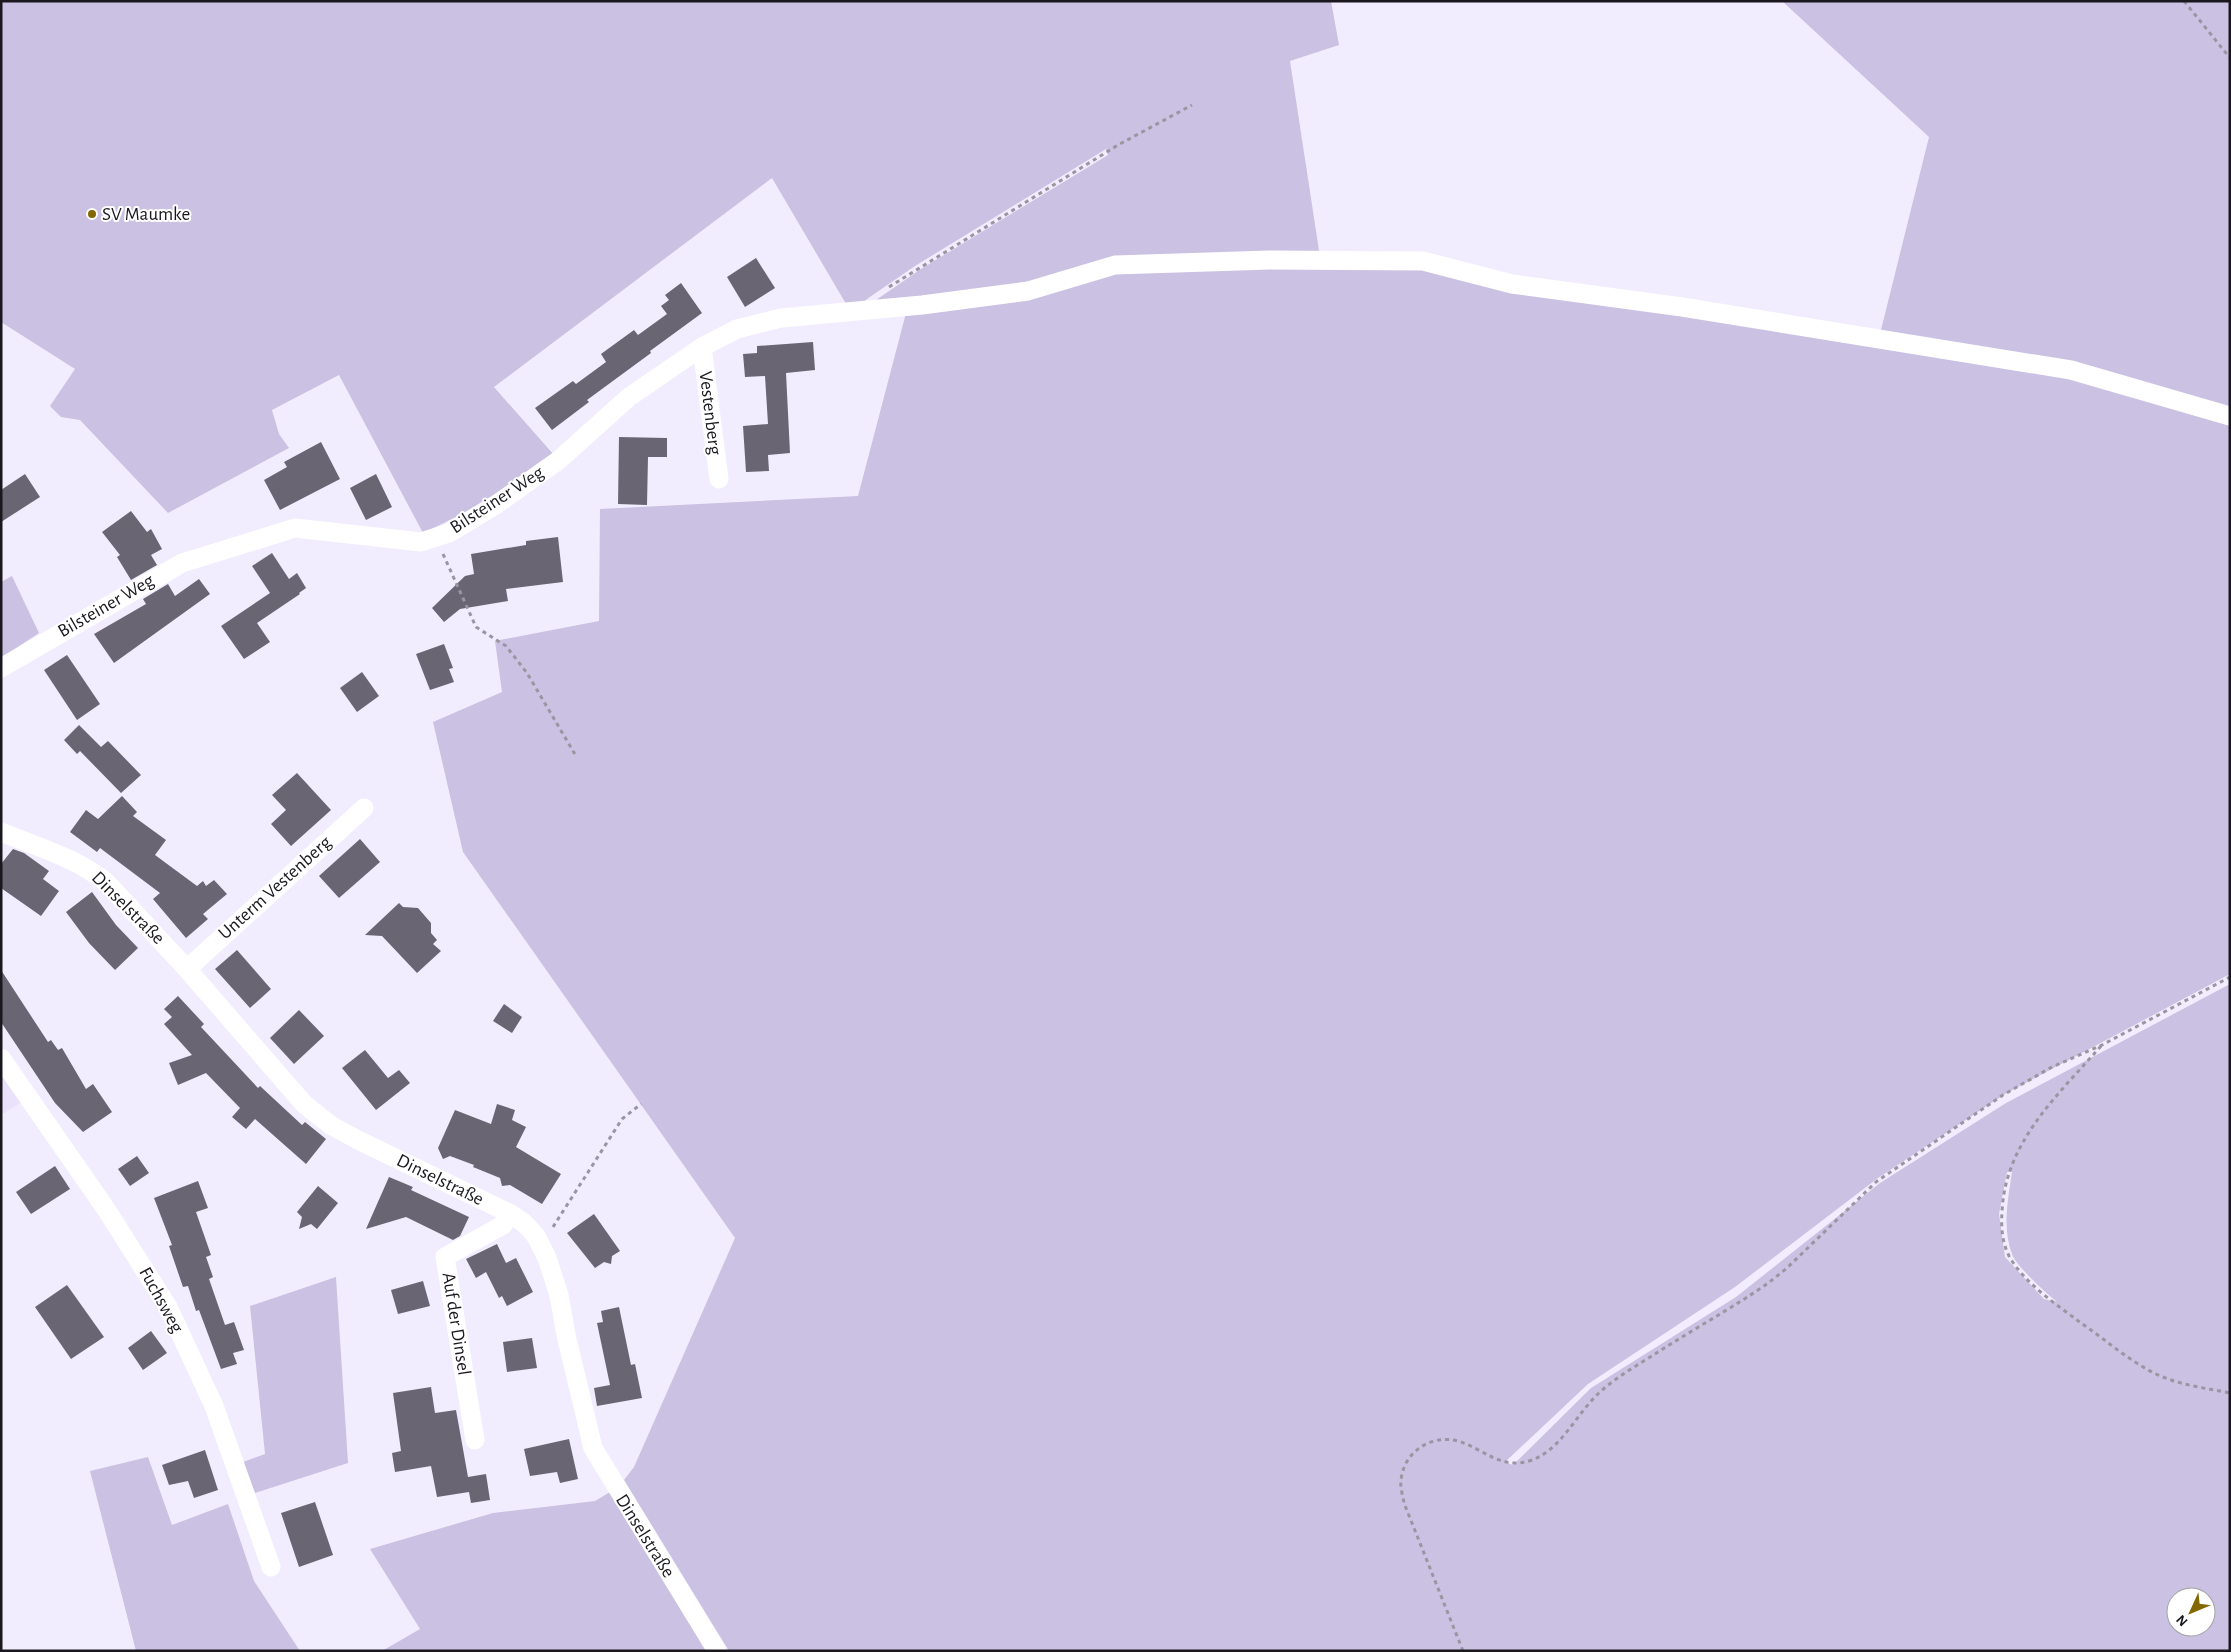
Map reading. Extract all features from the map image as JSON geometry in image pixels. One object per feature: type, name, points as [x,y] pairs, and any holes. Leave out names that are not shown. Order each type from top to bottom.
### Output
[{"type":"street","name":"Bilsteiner Weg","points":[[1,668],[182,563],[295,528],[421,542],[449,533],[497,504],[559,460],[629,398],[702,348],[737,329],[781,318],[922,305],[1028,291],[1115,266],[1269,260],[1423,261],[1512,284],[1682,307],[2071,370],[2230,416]]},
{"type":"street","name":"Vestenberg","points":[[702,348],[719,479]]},
{"type":"street","name":"Unterm Vestenberg","points":[[187,969],[364,808]]},
{"type":"street","name":"Dinselstraße","points":[[1,832],[92,871],[107,883],[187,969],[304,1105],[332,1126],[509,1213],[524,1223],[540,1243],[559,1295],[566,1335],[593,1448],[717,1651]]},
{"type":"street","name":"Fuchsweg","points":[[1,1058],[106,1209],[168,1307],[214,1406],[272,1567]]},
{"type":"street","name":"Auf der Dinsel","points":[[475,1440],[446,1257],[503,1225],[509,1213]]},
{"type":"path","points":[[2184,1],[2230,58]]},
{"type":"path","points":[[887,288],[1109,150],[1192,105]]},
{"type":"path","points":[[436,537],[476,627],[506,646],[527,672],[576,756]]},
{"type":"path","points":[[1463,1651],[1404,1503],[1401,1481],[1405,1465],[1415,1450],[1428,1442],[1444,1438],[1460,1442],[1505,1462],[1515,1463],[1538,1458],[1567,1431],[1598,1393],[1630,1369],[1767,1284],[1787,1268],[1876,1182],[2003,1095],[2052,1066],[2102,1045],[2230,977]]},
{"type":"path","points":[[2102,1045],[2046,1109],[2022,1141],[2009,1172],[2003,1194],[2002,1238],[2009,1256],[2047,1298],[2128,1357],[2157,1374],[2187,1385],[2230,1393]]},
{"type":"path","points":[[540,1243],[552,1230],[622,1119],[641,1104]]},
{"type":"shaded area","points":[[1,1],[1331,1],[1339,45],[1290,61],[1320,257],[1104,261],[1027,286],[871,306],[876,300],[921,269],[1108,155],[1106,149],[915,266],[867,299],[860,306],[849,309],[772,178],[494,387],[554,455],[491,500],[423,533],[339,375],[272,410],[279,434],[289,448],[168,513],[80,420],[61,417],[50,406],[75,369],[1,322]]},
{"type":"shaded area","points":[[1782,1],[2230,1],[2230,409],[1880,334],[1929,137]]},
{"type":"shaded area","points":[[1434,266],[2070,374],[2230,420],[2230,974],[2005,1094],[1878,1178],[1735,1287],[1588,1384],[1505,1462],[1513,1465],[1591,1388],[1736,1297],[1880,1183],[2006,1103],[2230,984],[2230,1651],[729,1651],[624,1480],[634,1467],[735,1238],[463,852],[433,722],[502,692],[495,641],[599,621],[600,509],[858,496],[906,313],[1110,271]],"holes":[[[2007,1172],[2012,1172],[2007,1224],[2007,1234],[2012,1254],[2025,1272],[2057,1302],[2044,1299],[2005,1257],[1999,1214]]]},
{"type":"shaded area","points":[[12,576],[39,633],[1,658],[1,582]]},
{"type":"shaded area","points":[[1,1072],[22,1102],[1,1115]]},
{"type":"shaded area","points":[[336,1277],[348,1463],[255,1493],[243,1462],[265,1454],[250,1306]]},
{"type":"shaded area","points":[[148,1457],[172,1525],[228,1504],[254,1581],[300,1651],[136,1651],[90,1471]]},
{"type":"shaded area","points":[[610,1492],[710,1651],[382,1651],[420,1629],[370,1549],[493,1513],[595,1501]]},
{"type":"building","points":[[756,258],[775,288],[745,307],[727,277]]},
{"type":"building","points":[[681,283],[702,313],[587,400],[589,402],[552,430],[535,408],[573,381],[576,384],[606,362],[601,354],[634,330],[638,335],[667,314],[661,306],[669,300],[665,295]]},
{"type":"building","points":[[813,342],[815,370],[786,373],[790,453],[768,455],[769,471],[746,472],[743,426],[768,424],[765,376],[745,377],[743,354],[757,353],[757,346]]},
{"type":"building","points":[[619,437],[667,438],[667,457],[648,457],[647,505],[618,504]]},
{"type":"building","points":[[321,442],[340,479],[280,510],[264,480],[287,467],[284,462]]},
{"type":"building","points":[[25,474],[40,497],[1,522],[1,490]]},
{"type":"building","points":[[376,474],[392,507],[366,520],[350,488]]},
{"type":"building","points":[[131,511],[147,532],[151,529],[162,549],[151,555],[157,565],[131,580],[117,557],[120,555],[102,532]]},
{"type":"building","points":[[558,537],[563,582],[506,589],[508,601],[460,609],[444,622],[432,608],[465,576],[474,574],[471,554],[526,545],[526,541]]},
{"type":"building","points":[[272,553],[289,579],[297,573],[306,588],[257,623],[270,642],[244,659],[221,626],[270,593],[252,566]]},
{"type":"building","points":[[199,579],[210,594],[114,663],[94,634],[146,604],[143,599],[168,584],[175,596]]},
{"type":"building","points":[[444,644],[453,668],[449,669],[454,682],[430,690],[416,654]]},
{"type":"building","points":[[67,655],[100,704],[77,720],[44,670]]},
{"type":"building","points":[[362,672],[379,696],[357,712],[340,688]]},
{"type":"building","points":[[79,725],[101,747],[108,741],[141,775],[121,793],[80,751],[77,754],[64,740]]},
{"type":"building","points":[[297,773],[331,810],[291,846],[271,824],[286,810],[272,795]]},
{"type":"building","points":[[122,796],[137,812],[133,816],[166,840],[155,855],[197,886],[203,881],[206,886],[214,880],[227,894],[203,914],[208,919],[186,938],[153,899],[160,893],[100,848],[97,852],[70,832],[86,810],[98,819]]},
{"type":"building","points":[[360,839],[380,862],[339,898],[319,876]]},
{"type":"building","points":[[13,849],[24,853],[49,871],[43,879],[59,891],[41,916],[1,888],[1,864]]},
{"type":"building","points":[[92,892],[116,925],[138,948],[115,970],[89,943],[66,912]]},
{"type":"building","points":[[399,903],[403,907],[418,908],[431,923],[431,933],[437,940],[433,944],[441,951],[417,973],[382,936],[365,935]]},
{"type":"building","points":[[237,950],[271,989],[250,1008],[215,969]]},
{"type":"building","points":[[1,970],[48,1042],[51,1040],[58,1050],[62,1048],[86,1089],[93,1084],[112,1112],[83,1132],[55,1103],[1,1022]]},
{"type":"building","points":[[178,996],[204,1024],[201,1027],[258,1088],[260,1086],[302,1125],[305,1122],[326,1139],[306,1164],[255,1119],[246,1129],[232,1117],[240,1108],[206,1073],[178,1085],[169,1063],[192,1055],[164,1024],[172,1017],[164,1009]]},
{"type":"building","points":[[504,1004],[522,1017],[512,1033],[493,1021]]},
{"type":"building","points":[[299,1010],[324,1036],[294,1064],[270,1038]]},
{"type":"building","points":[[365,1050],[388,1078],[399,1070],[410,1083],[376,1110],[342,1068]]},
{"type":"building","points":[[497,1104],[515,1110],[512,1120],[526,1127],[516,1147],[561,1174],[542,1204],[510,1185],[502,1186],[500,1178],[473,1167],[474,1165],[450,1156],[443,1159],[438,1148],[455,1110],[491,1124]]},
{"type":"building","points":[[137,1156],[149,1173],[130,1186],[118,1169]]},
{"type":"building","points":[[55,1166],[70,1189],[31,1214],[16,1192]]},
{"type":"building","points":[[389,1177],[413,1187],[411,1190],[469,1217],[460,1236],[453,1240],[406,1217],[366,1229]]},
{"type":"building","points":[[198,1181],[208,1208],[196,1212],[211,1255],[206,1257],[213,1277],[209,1279],[225,1325],[234,1322],[244,1350],[233,1353],[237,1364],[221,1369],[199,1310],[196,1311],[188,1286],[183,1287],[169,1246],[172,1245],[154,1198]]},
{"type":"building","points":[[318,1186],[338,1203],[317,1229],[311,1224],[299,1229],[302,1217],[297,1212]]},
{"type":"building","points":[[594,1214],[620,1251],[612,1256],[611,1264],[604,1262],[595,1268],[567,1233]]},
{"type":"building","points":[[497,1244],[506,1263],[516,1258],[533,1292],[507,1306],[502,1296],[499,1298],[486,1272],[476,1278],[466,1259]]},
{"type":"building","points":[[423,1281],[430,1306],[398,1314],[391,1290]]},
{"type":"building","points":[[67,1285],[104,1337],[71,1359],[35,1307]]},
{"type":"building","points":[[619,1307],[631,1365],[635,1364],[642,1398],[597,1406],[594,1388],[610,1385],[597,1323],[603,1322],[601,1311]]},
{"type":"building","points":[[151,1331],[167,1353],[143,1370],[128,1348]]},
{"type":"building","points":[[532,1338],[537,1368],[507,1372],[503,1342]]},
{"type":"building","points":[[431,1387],[435,1413],[456,1410],[468,1477],[486,1474],[490,1500],[471,1503],[469,1492],[437,1497],[431,1466],[395,1472],[392,1453],[401,1451],[393,1393]]},
{"type":"building","points":[[569,1439],[578,1479],[560,1483],[557,1472],[530,1476],[524,1449]]},
{"type":"building","points":[[205,1450],[218,1490],[194,1498],[188,1481],[169,1485],[162,1465]]},
{"type":"building","points":[[315,1502],[333,1555],[299,1567],[281,1513]]},
{"type":"place","name":"SV Maumke","points":[[92,214]]}]
